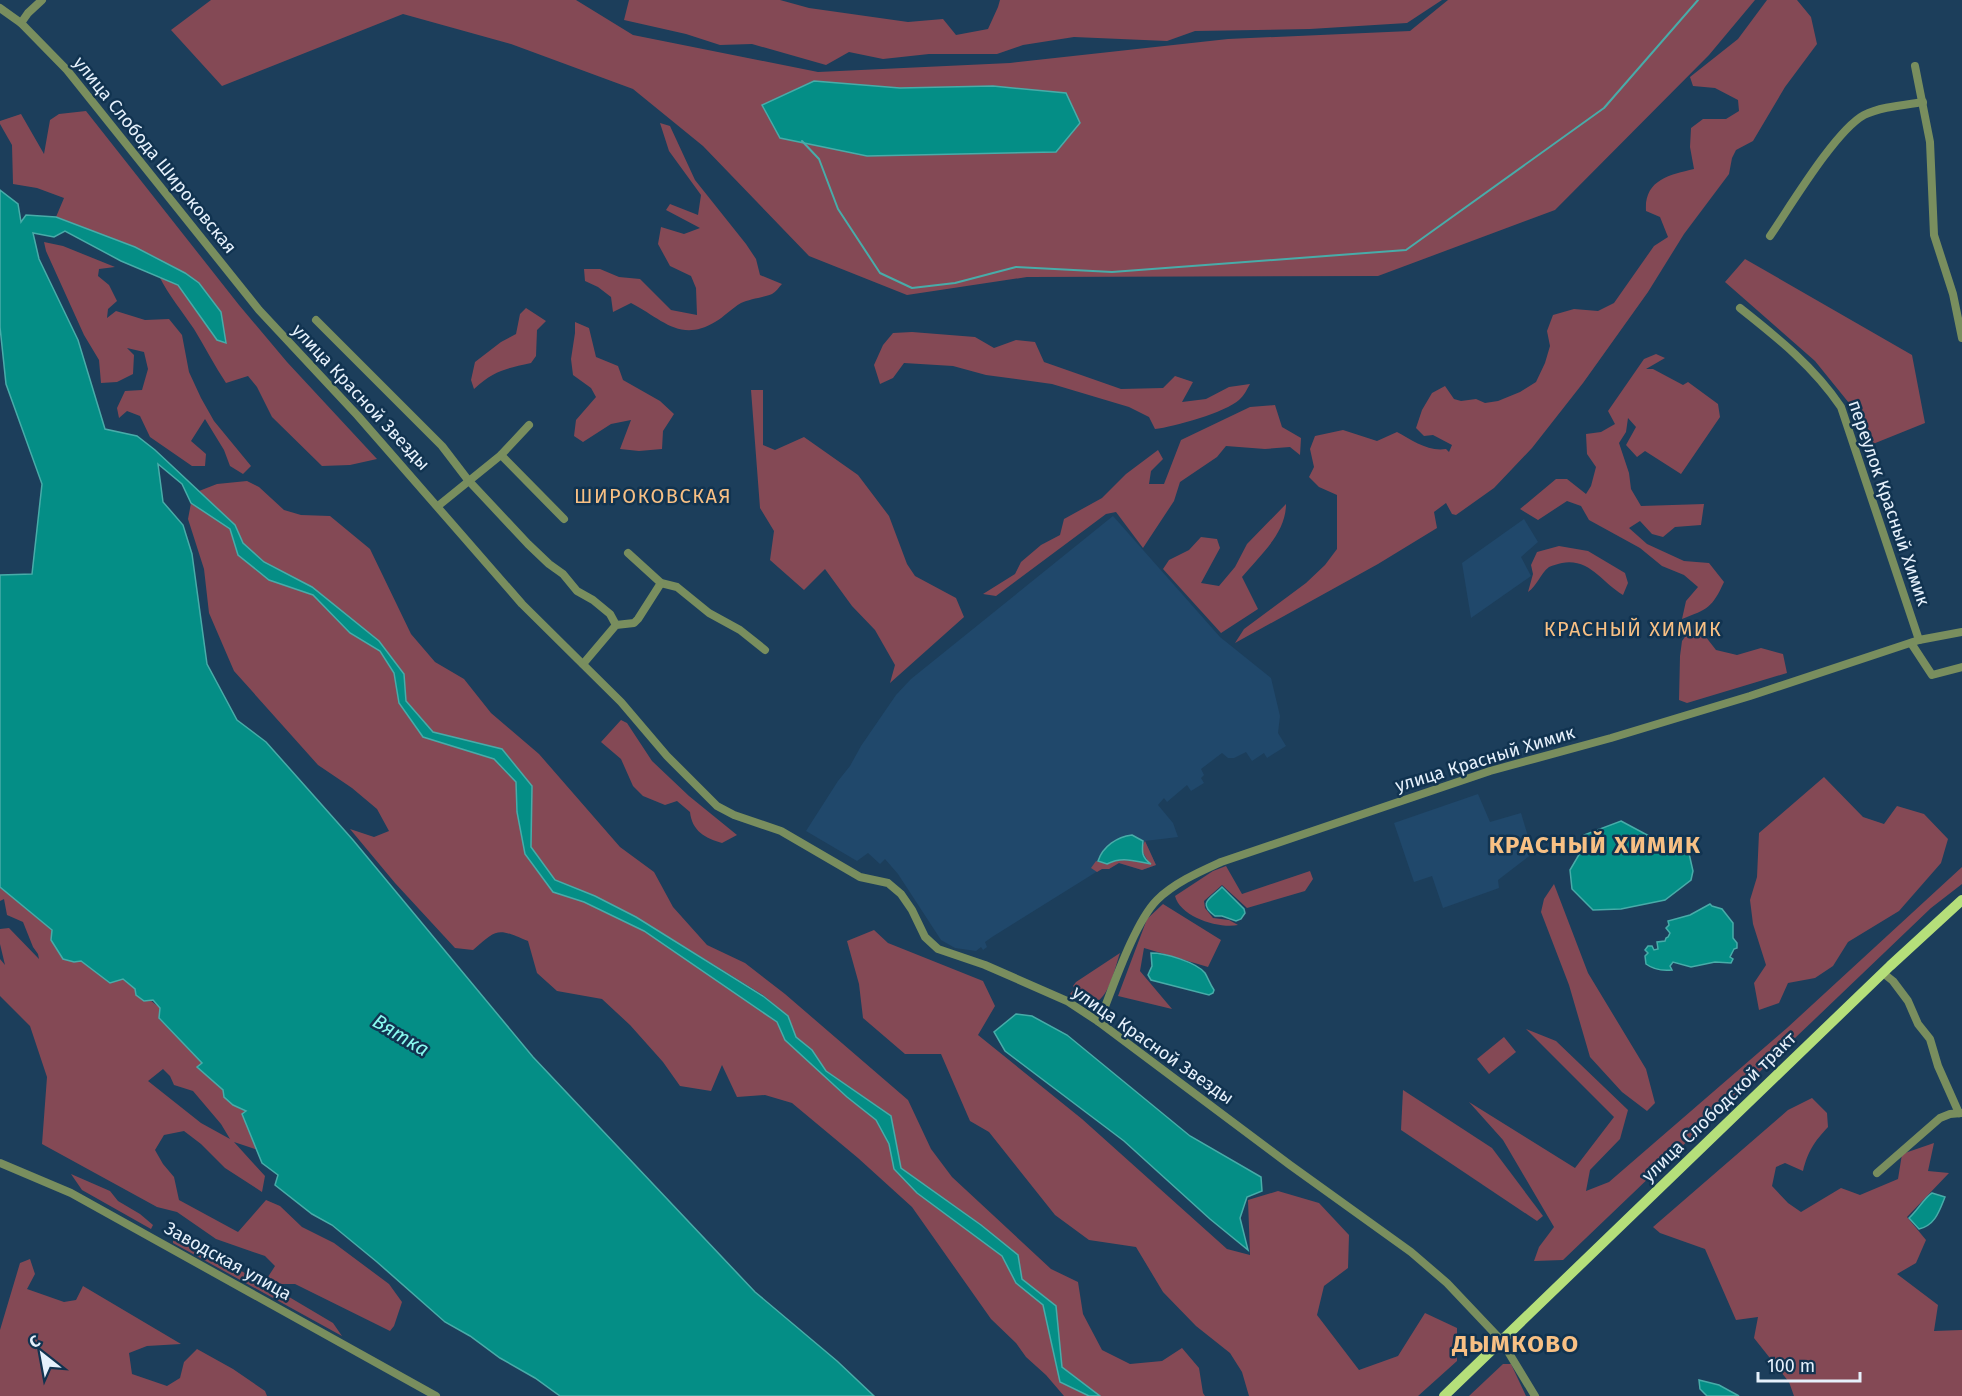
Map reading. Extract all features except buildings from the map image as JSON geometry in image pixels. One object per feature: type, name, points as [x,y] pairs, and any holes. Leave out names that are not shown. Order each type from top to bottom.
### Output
[{"type":"main road","name":"улица Слободской тракт","points":[[1444,1396],[1883,973],[1962,900]]},
{"type":"street","points":[[21,23],[42,0]]},
{"type":"street","name":"улица Слобода Широковская","points":[[0,8],[21,23],[67,70],[259,310]]},
{"type":"street","points":[[1915,66],[1930,142],[1934,235],[1953,294],[1962,338]]},
{"type":"street","points":[[1770,236],[1824,157],[1852,124],[1867,114],[1923,102]]},
{"type":"street","name":"переулок Красный Химик","points":[[1740,308],[1791,349],[1817,376],[1841,407],[1915,642],[1929,672],[1935,675],[1962,667]]},
{"type":"street","name":"улица Красной Звезды","points":[[259,310],[358,416],[522,604],[621,702],[667,756],[717,806],[734,815],[781,831],[860,877],[888,883],[901,894],[912,910],[925,937],[938,949],[985,965],[1067,1001],[1099,1022],[1411,1252],[1447,1283],[1502,1340],[1535,1396]]},
{"type":"street","name":"улица Красной Звезды","points":[[316,320],[442,447],[468,480],[528,544],[563,574],[577,591],[610,614],[616,625]]},
{"type":"street","points":[[438,506],[501,455],[529,424]]},
{"type":"street","points":[[501,455],[564,519]]},
{"type":"street","points":[[628,553],[661,583],[677,587],[709,613],[740,630],[765,650]]},
{"type":"street","points":[[583,664],[616,625],[634,623],[639,619],[661,583]]},
{"type":"street","name":"улица Красный Химик","points":[[1099,1022],[1132,942],[1149,908],[1164,893],[1206,868],[1282,840],[1490,771],[1643,728],[1915,642],[1962,632]]},
{"type":"street","points":[[1877,1173],[1940,1118],[1961,1113],[1938,1066],[1930,1039],[1918,1024],[1908,1001],[1893,981],[1883,973]]},
{"type":"street","name":"Заводская улица","points":[[0,1163],[71,1193],[436,1396]]},
{"type":"shaded area","points":[[211,0],[576,0],[633,35],[818,72],[1010,63],[1228,39],[1410,31],[1448,0],[1755,0],[1709,55],[1555,210],[1378,276],[1027,277],[907,295],[809,256],[703,146],[633,89],[511,44],[403,14],[222,86],[171,30]]},
{"type":"shaded area","points":[[629,0],[780,0],[809,8],[908,22],[943,19],[956,35],[988,29],[1000,0],[1442,0],[1407,23],[1310,29],[1195,31],[1167,41],[1074,37],[1023,45],[997,54],[929,54],[883,59],[849,52],[826,65],[752,44],[720,45],[686,34],[624,20]]},
{"type":"shaded area","points":[[1767,0],[1797,0],[1811,17],[1817,44],[1785,87],[1753,141],[1736,150],[1729,174],[1684,234],[1648,292],[1583,383],[1532,448],[1494,488],[1456,515],[1452,514],[1446,503],[1434,512],[1437,528],[1378,564],[1235,643],[1244,629],[1306,583],[1325,565],[1337,549],[1337,495],[1319,487],[1309,477],[1314,467],[1310,449],[1315,436],[1343,430],[1377,441],[1397,432],[1427,447],[1446,449],[1449,452],[1452,445],[1433,435],[1424,436],[1416,428],[1422,410],[1432,393],[1445,386],[1454,399],[1461,401],[1476,399],[1485,403],[1498,401],[1520,392],[1536,382],[1545,363],[1550,346],[1547,331],[1553,315],[1574,309],[1598,311],[1614,303],[1654,246],[1668,237],[1660,217],[1646,211],[1649,192],[1667,177],[1694,169],[1690,147],[1691,128],[1703,119],[1726,119],[1739,111],[1738,100],[1715,88],[1693,86],[1690,77],[1738,39]]},
{"type":"shaded area","points":[[86,111],[239,305],[287,362],[377,459],[350,465],[322,466],[272,417],[257,387],[248,376],[226,383],[159,276],[178,285],[217,340],[185,273],[135,247],[56,217],[64,198],[37,188],[13,184],[12,145],[0,121],[21,114],[44,154],[50,120],[59,114]]},
{"type":"shaded area","points":[[660,123],[670,126],[695,180],[746,244],[756,259],[760,275],[782,284],[772,294],[741,303],[703,328],[691,330],[672,326],[631,303],[613,312],[611,297],[585,281],[584,269],[600,269],[619,277],[640,279],[671,310],[697,315],[696,288],[691,276],[670,266],[658,244],[661,227],[684,234],[700,228],[666,210],[670,204],[698,215],[701,195],[669,151]]},
{"type":"shaded area","points":[[44,242],[63,246],[115,267],[99,269],[98,276],[109,285],[117,301],[108,309],[107,318],[116,311],[145,320],[169,319],[182,335],[189,372],[201,398],[214,421],[251,466],[243,474],[230,466],[224,450],[205,419],[191,441],[206,454],[205,466],[192,466],[150,437],[140,416],[127,411],[119,418],[117,408],[125,391],[142,390],[148,369],[144,352],[127,348],[134,355],[133,374],[117,382],[101,383],[99,360],[84,335]]},
{"type":"shaded area","points":[[1745,259],[1912,355],[1925,423],[1863,448],[1849,403],[1815,361],[1725,282]]},
{"type":"shaded area","points":[[526,308],[546,321],[537,330],[536,356],[531,363],[501,371],[474,389],[471,380],[475,362],[501,342],[516,334],[520,314]]},
{"type":"shaded area","points":[[575,322],[589,328],[596,357],[618,366],[623,380],[660,401],[674,414],[663,431],[662,449],[639,451],[620,449],[631,420],[611,424],[583,442],[574,436],[576,420],[596,397],[591,388],[573,375],[571,359]]},
{"type":"shaded area","points":[[912,332],[975,337],[994,348],[1016,340],[1035,342],[1044,362],[1121,389],[1163,388],[1175,376],[1193,382],[1182,402],[1206,399],[1229,387],[1250,384],[1241,398],[1232,405],[1212,414],[1155,429],[1149,417],[1129,407],[1052,384],[986,375],[953,366],[904,363],[893,378],[880,384],[874,365],[883,345],[893,333]]},
{"type":"shaded area","points":[[1656,354],[1665,358],[1646,369],[1653,369],[1683,385],[1688,382],[1718,404],[1720,417],[1681,474],[1645,451],[1637,457],[1626,445],[1636,427],[1628,418],[1626,432],[1619,443],[1629,473],[1631,489],[1641,506],[1704,504],[1701,525],[1675,527],[1663,537],[1652,534],[1640,521],[1629,528],[1647,544],[1684,561],[1709,563],[1724,582],[1708,606],[1682,619],[1686,601],[1698,587],[1684,575],[1662,566],[1640,548],[1589,520],[1581,506],[1567,501],[1538,520],[1520,509],[1556,479],[1567,479],[1586,494],[1591,486],[1596,467],[1587,454],[1586,434],[1601,432],[1615,424],[1608,411],[1644,359]]},
{"type":"shaded area","points":[[751,390],[763,390],[763,445],[775,450],[804,437],[858,475],[889,516],[907,564],[915,576],[956,598],[964,617],[890,683],[895,665],[875,630],[852,606],[825,569],[804,590],[770,560],[774,531],[760,508]]},
{"type":"shaded area","points":[[1275,405],[1282,427],[1301,438],[1300,455],[1290,447],[1265,449],[1226,446],[1217,457],[1180,482],[1174,501],[1143,548],[1116,512],[1106,514],[996,596],[983,594],[1015,574],[1021,562],[1041,545],[1060,535],[1064,519],[1102,498],[1126,474],[1158,450],[1163,459],[1151,471],[1149,484],[1164,484],[1181,440],[1250,407]]},
{"type":"shaded area","points":[[247,481],[259,487],[284,510],[301,515],[330,516],[370,549],[411,634],[435,662],[464,679],[491,713],[539,754],[620,847],[654,872],[673,907],[707,945],[745,963],[785,994],[908,1100],[931,1149],[952,1177],[1051,1269],[1078,1282],[1083,1314],[1102,1350],[1130,1364],[1162,1361],[1182,1348],[1199,1368],[1205,1396],[1100,1396],[1062,1367],[1056,1306],[1022,1279],[981,1225],[901,1168],[891,1116],[826,1071],[812,1050],[795,1037],[788,1016],[763,995],[636,917],[595,896],[555,881],[531,847],[532,786],[502,749],[433,732],[406,701],[404,674],[379,641],[312,588],[264,562],[243,543],[235,525],[199,491],[217,484]]},
{"type":"shaded area","points":[[191,503],[230,529],[239,555],[269,580],[313,595],[350,633],[380,651],[394,673],[399,703],[423,737],[494,759],[516,782],[517,812],[525,854],[553,892],[584,902],[644,931],[777,1022],[785,1040],[847,1097],[876,1120],[889,1144],[894,1169],[917,1193],[1002,1256],[1016,1283],[1043,1305],[1060,1382],[1089,1396],[1064,1396],[991,1319],[912,1207],[792,1103],[765,1095],[737,1097],[722,1065],[711,1091],[680,1086],[663,1062],[630,1025],[602,999],[557,991],[537,973],[528,941],[498,932],[473,950],[455,948],[395,883],[350,829],[374,837],[389,831],[377,809],[352,788],[318,765],[234,671],[209,613],[204,569],[188,519]]},
{"type":"shaded area","points":[[1286,504],[1285,515],[1277,535],[1242,577],[1258,609],[1221,633],[1163,569],[1169,560],[1189,550],[1201,537],[1217,539],[1220,548],[1201,583],[1219,586],[1235,567],[1247,544]]},
{"type":"shaded area","points":[[1113,516],[1220,637],[1271,678],[1280,716],[1278,733],[1286,746],[1267,758],[1264,753],[1252,761],[1246,752],[1234,758],[1228,758],[1222,753],[1201,769],[1204,775],[1201,778],[1204,783],[1191,791],[1187,785],[1167,802],[1164,798],[1158,805],[1173,823],[1178,837],[1145,841],[1156,865],[1142,870],[1118,863],[1109,869],[1101,869],[992,937],[985,942],[987,947],[983,950],[981,947],[976,951],[955,948],[941,940],[898,874],[885,859],[880,864],[868,853],[857,861],[806,831],[896,695],[911,679]]},
{"type":"shaded area","points":[[1524,519],[1538,542],[1521,557],[1531,576],[1471,618],[1462,563]]},
{"type":"shaded area","points":[[1559,546],[1588,551],[1625,573],[1628,583],[1623,595],[1588,568],[1572,562],[1549,567],[1528,592],[1533,574],[1531,565],[1537,552]]},
{"type":"shaded area","points":[[1695,623],[1716,650],[1737,655],[1761,648],[1783,654],[1787,673],[1687,703],[1679,700],[1682,641]]},
{"type":"shaded area","points":[[621,720],[627,723],[652,761],[689,796],[737,835],[722,843],[710,839],[700,833],[693,824],[690,812],[677,801],[665,805],[643,796],[633,786],[621,759],[601,742]]},
{"type":"shaded area","points":[[1824,777],[1863,817],[1884,824],[1897,806],[1924,814],[1948,839],[1941,863],[1899,911],[1848,942],[1833,966],[1815,978],[1788,983],[1779,1003],[1759,1010],[1754,983],[1766,965],[1753,924],[1750,900],[1757,877],[1759,833]]},
{"type":"shaded area","points":[[1478,794],[1490,822],[1521,813],[1533,853],[1498,880],[1499,888],[1443,908],[1432,876],[1414,882],[1394,823]]},
{"type":"shaded area","points":[[1145,841],[1156,865],[1142,870],[1119,863],[1097,872],[1091,868],[1096,861],[1109,864],[1123,860],[1149,863],[1141,849]]},
{"type":"shaded area","points":[[1226,866],[1242,894],[1310,871],[1313,879],[1305,891],[1247,908],[1222,885],[1204,901],[1205,908],[1213,918],[1229,920],[1238,925],[1211,923],[1184,910],[1175,896],[1213,871]]},
{"type":"shaded area","points":[[1962,867],[1962,884],[1931,908],[1563,1260],[1534,1261],[1539,1247],[1554,1227],[1503,1140],[1469,1102],[1575,1168],[1614,1117],[1526,1029],[1556,1041],[1628,1110],[1620,1139],[1590,1170],[1586,1191],[1609,1182],[1787,1028]]},
{"type":"shaded area","points":[[1554,884],[1588,973],[1646,1069],[1655,1103],[1647,1111],[1622,1092],[1590,1057],[1569,985],[1541,912],[1544,899]]},
{"type":"shaded area","points":[[0,887],[53,931],[81,960],[110,982],[123,979],[144,1001],[150,1000],[160,1008],[159,1019],[202,1063],[198,1067],[223,1090],[233,1105],[246,1112],[264,1147],[255,1149],[234,1142],[265,1176],[262,1192],[225,1168],[184,1131],[164,1135],[155,1150],[174,1177],[179,1200],[238,1232],[266,1200],[280,1206],[302,1227],[334,1243],[389,1284],[402,1302],[390,1331],[295,1284],[281,1284],[279,1291],[333,1323],[342,1336],[173,1243],[173,1233],[252,1277],[266,1280],[275,1266],[265,1256],[216,1239],[177,1212],[157,1207],[42,1144],[47,1077],[30,1026],[0,996],[0,959],[5,965],[0,944],[0,929],[9,928],[39,959],[23,922],[7,915],[4,899],[0,901]],"holes":[[[163,1069],[170,1076],[174,1085],[193,1091],[221,1124],[230,1139],[201,1123],[148,1081]]]},
{"type":"shaded area","points":[[1163,904],[1221,940],[1208,967],[1144,948],[1140,971],[1172,1009],[1118,996],[1147,919]]},
{"type":"shaded area","points":[[874,930],[888,943],[983,981],[995,1006],[978,1035],[1082,1119],[1227,1249],[1250,1255],[1248,1200],[1278,1191],[1319,1203],[1349,1235],[1348,1268],[1324,1286],[1317,1315],[1359,1370],[1398,1356],[1425,1313],[1457,1328],[1457,1361],[1418,1396],[1249,1396],[1242,1372],[1230,1353],[1196,1326],[1163,1292],[1136,1247],[1089,1240],[1055,1215],[989,1132],[970,1121],[941,1054],[905,1054],[863,1018],[859,984],[847,941]]},
{"type":"shaded area","points":[[1120,953],[1110,985],[1101,999],[1087,1006],[1070,994],[1076,982]]},
{"type":"shaded area","points":[[1504,1037],[1516,1052],[1489,1074],[1477,1059]]},
{"type":"shaded area","points":[[1403,1090],[1492,1148],[1543,1216],[1537,1221],[1401,1130]]},
{"type":"shaded area","points":[[1812,1098],[1827,1113],[1828,1127],[1812,1147],[1803,1171],[1785,1163],[1776,1167],[1772,1186],[1788,1203],[1801,1212],[1841,1188],[1860,1195],[1898,1179],[1902,1154],[1934,1143],[1928,1171],[1949,1173],[1907,1217],[1926,1240],[1916,1263],[1897,1274],[1938,1305],[1934,1331],[1962,1330],[1962,1396],[1794,1396],[1789,1382],[1754,1338],[1758,1317],[1736,1320],[1705,1249],[1660,1233],[1653,1227],[1788,1110]]},
{"type":"shaded area","points":[[71,1174],[110,1191],[118,1201],[153,1225],[151,1229],[82,1190]]},
{"type":"shaded area","points":[[30,1259],[35,1274],[27,1289],[64,1302],[76,1300],[83,1286],[181,1344],[147,1346],[129,1353],[132,1374],[167,1386],[180,1378],[184,1362],[197,1349],[233,1369],[265,1391],[267,1396],[0,1396],[0,1330],[20,1263]]},
{"type":"shaded area","points":[[1503,1364],[1511,1364],[1526,1396],[1469,1396]]},
{"type":"water","points":[[814,81],[900,88],[993,86],[1066,93],[1080,123],[1056,152],[867,156],[780,138],[762,105]]},
{"type":"water","name":"Вятка","points":[[0,190],[18,204],[21,222],[26,215],[56,217],[135,247],[185,273],[199,283],[221,312],[226,343],[217,340],[178,285],[121,261],[65,231],[54,237],[33,233],[39,259],[78,340],[105,429],[137,436],[235,525],[243,543],[264,562],[312,587],[379,641],[404,674],[406,701],[433,732],[502,749],[532,786],[531,847],[555,880],[595,896],[636,917],[763,996],[788,1016],[796,1037],[812,1050],[826,1071],[891,1116],[901,1168],[981,1225],[1018,1255],[1022,1279],[1056,1306],[1062,1367],[1100,1396],[1089,1396],[1060,1382],[1043,1305],[1016,1283],[1002,1256],[917,1193],[894,1169],[889,1144],[876,1120],[847,1097],[785,1040],[777,1022],[644,931],[584,902],[553,892],[525,854],[517,812],[516,782],[494,759],[423,737],[399,703],[394,673],[380,651],[350,633],[313,595],[269,580],[238,555],[230,529],[191,503],[182,484],[158,464],[163,502],[183,525],[192,554],[207,664],[237,720],[266,742],[353,840],[533,1057],[755,1292],[837,1361],[874,1396],[560,1396],[445,1322],[332,1225],[312,1214],[275,1185],[278,1175],[262,1163],[242,1114],[246,1111],[233,1105],[224,1097],[223,1090],[197,1067],[202,1063],[159,1018],[160,1008],[153,1000],[144,1001],[123,979],[110,983],[81,961],[63,959],[51,940],[52,930],[0,887],[0,575],[32,574],[42,484],[6,384],[0,327]]},
{"type":"water","points":[[1621,821],[1649,836],[1671,838],[1688,849],[1693,871],[1691,880],[1665,900],[1621,909],[1593,910],[1572,889],[1570,870],[1580,853],[1584,835]]},
{"type":"water","points":[[1132,835],[1143,841],[1143,854],[1151,864],[1128,860],[1118,860],[1107,864],[1098,861],[1103,851],[1111,843]]},
{"type":"water","points":[[1222,887],[1244,909],[1245,913],[1241,919],[1236,921],[1215,916],[1209,911],[1206,904],[1208,900]]},
{"type":"water","points":[[1710,904],[1722,909],[1733,923],[1733,938],[1737,943],[1737,948],[1730,957],[1733,959],[1731,963],[1715,962],[1691,967],[1673,962],[1670,966],[1672,970],[1655,969],[1646,964],[1645,956],[1648,953],[1645,950],[1648,946],[1652,946],[1654,950],[1658,949],[1657,942],[1665,941],[1668,937],[1670,933],[1666,928],[1669,925],[1668,921],[1690,915]]},
{"type":"water","points":[[1151,953],[1180,959],[1195,965],[1205,973],[1214,990],[1213,993],[1209,995],[1151,980],[1148,975],[1152,966]]},
{"type":"water","points":[[1016,1014],[1032,1016],[1067,1035],[1190,1136],[1261,1177],[1262,1191],[1247,1197],[1240,1218],[1248,1250],[1210,1219],[1124,1141],[1005,1051],[994,1032]]},
{"type":"water","points":[[1932,1193],[1945,1197],[1933,1221],[1919,1229],[1909,1218]]},
{"type":"water","points":[[1699,1380],[1719,1385],[1739,1396],[1707,1396],[1700,1389]]},
{"type":"waterway","points":[[802,141],[819,159],[838,209],[880,273],[912,288],[955,283],[1016,267],[1112,272],[1406,250],[1604,108],[1698,0]]},
{"type":"district","name":"ШИРОКОВСКАЯ","points":[[653,496]]},
{"type":"district","name":"КРАСНЫЙ ХИМИК","points":[[1633,629]]},
{"type":"district","name":"КРАСНЫЙ ХИМИК","points":[[1595,845]]},
{"type":"district","name":"ДЫМКОВО","points":[[1516,1344]]}]
